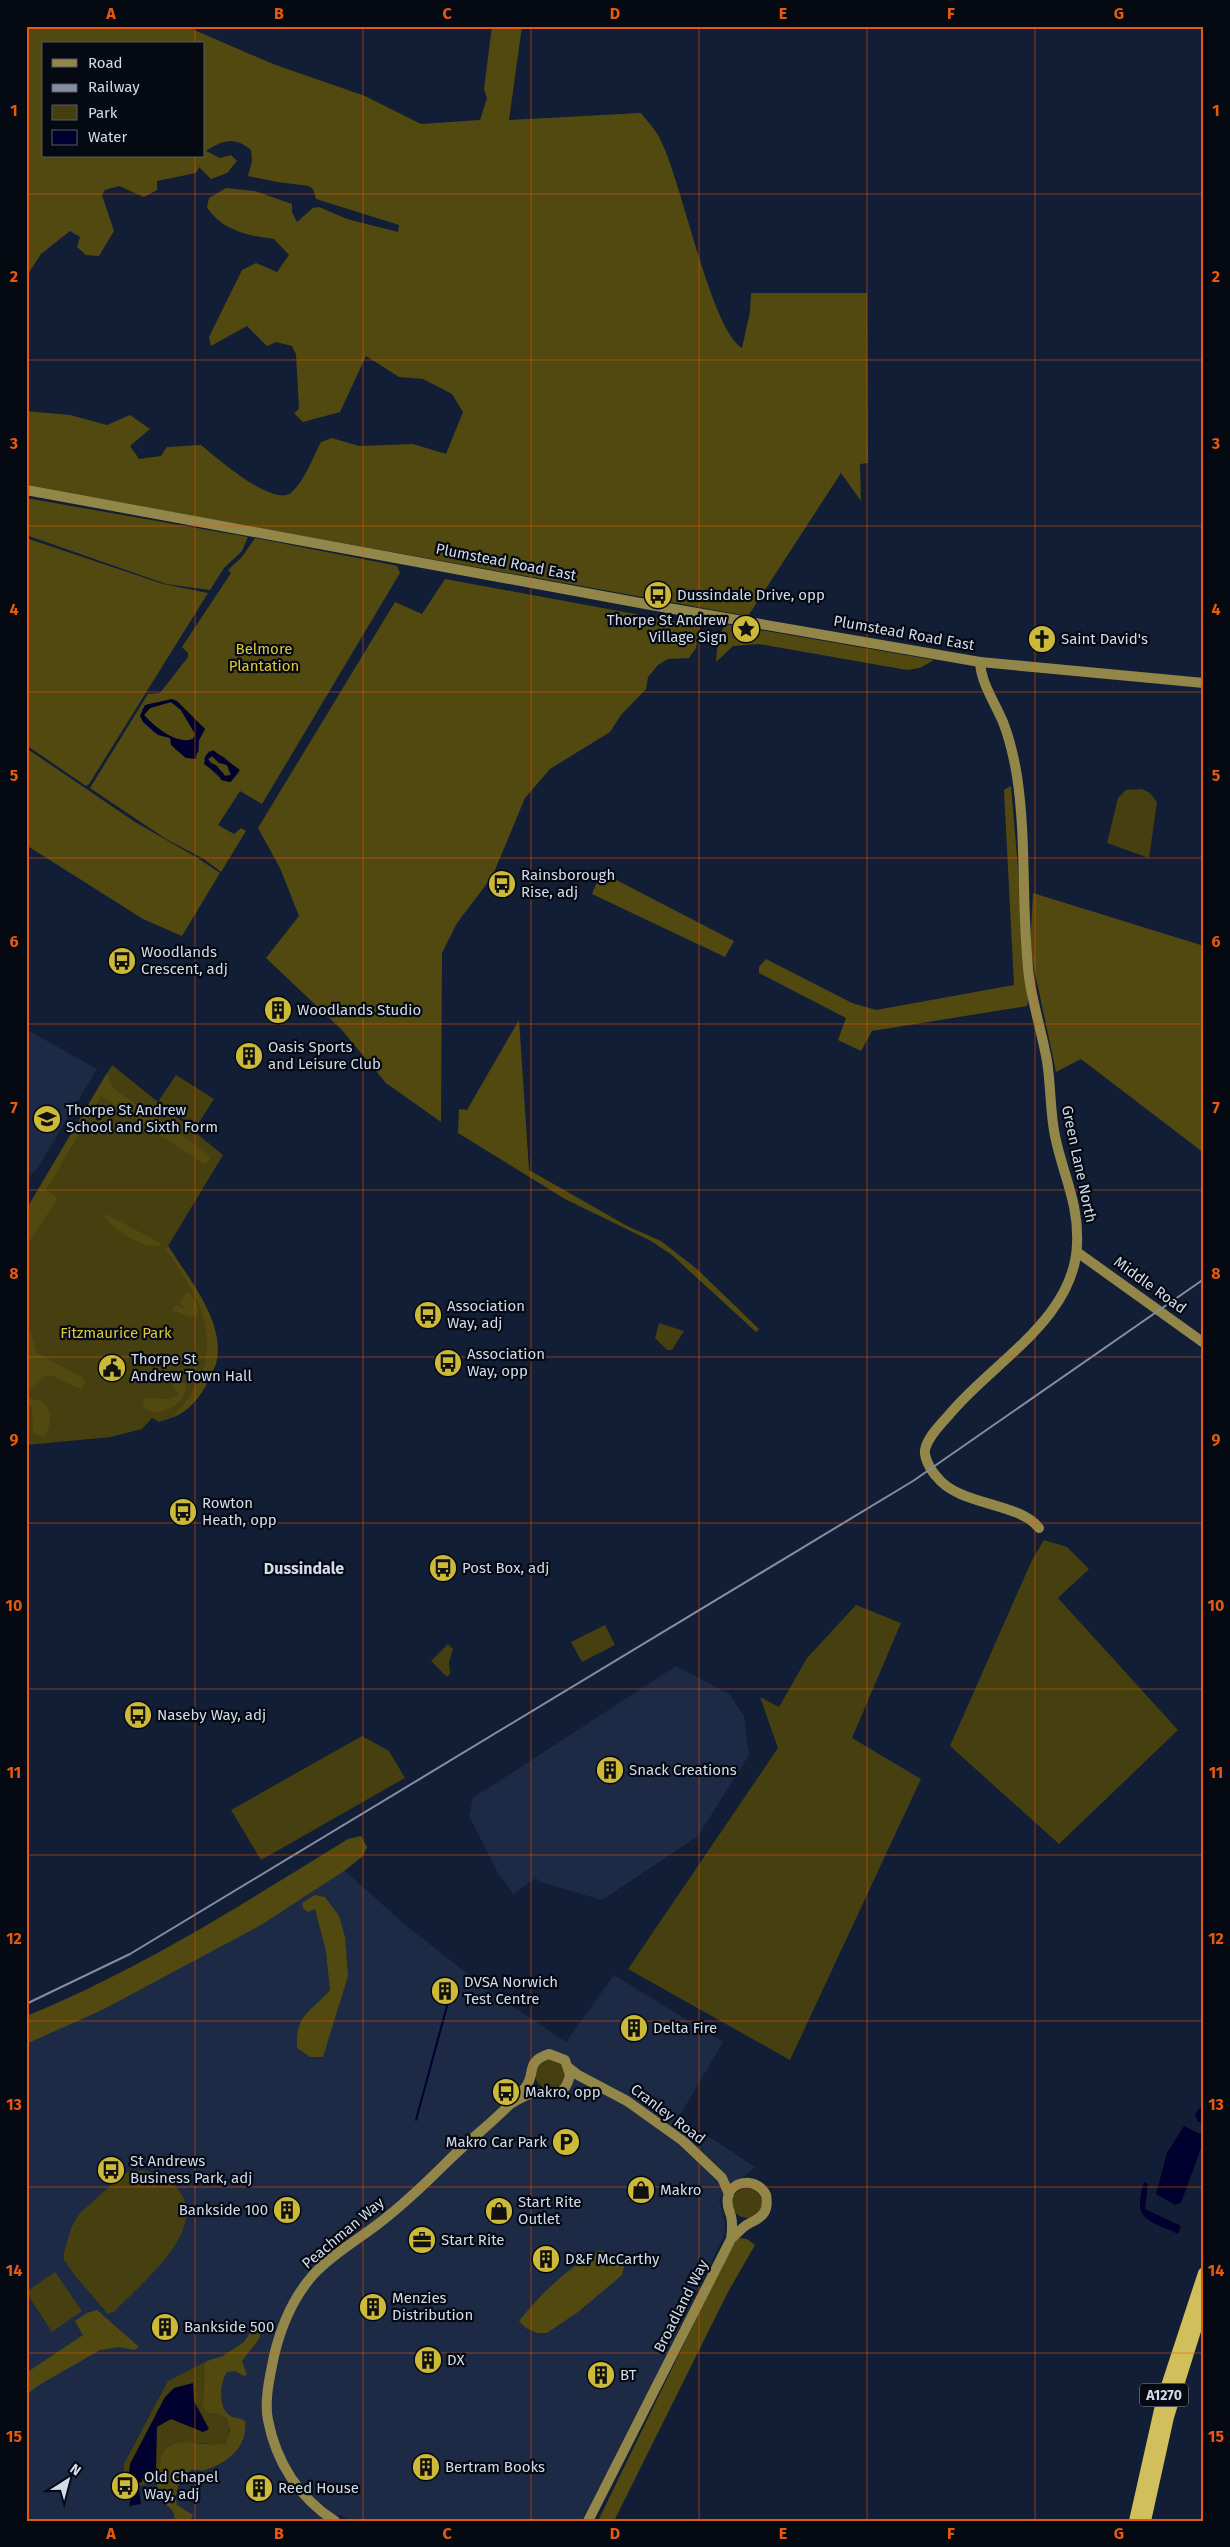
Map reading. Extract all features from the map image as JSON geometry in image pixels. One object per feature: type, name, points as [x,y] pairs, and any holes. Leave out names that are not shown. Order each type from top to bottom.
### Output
[{"type":"highway","name":"A1270","points":[[1135,2521],[1162,2401],[1204,2273]]},
{"type":"highway","name":"A1270","points":[[1145,2521],[1168,2417],[1204,2302]]},
{"type":"street","name":"Plumstead Road East","points":[[26,490],[651,605],[980,662],[1204,683]]},
{"type":"street","name":"Green Lane North","points":[[980,662],[981,673],[1007,733],[1017,776],[1023,839],[1030,980],[1047,1062],[1055,1136],[1071,1188],[1078,1221],[1077,1252],[1071,1281],[1058,1305],[956,1406],[933,1435],[925,1450],[926,1458],[937,1477],[944,1484],[970,1498],[1025,1517],[1039,1528]]},
{"type":"street","name":"Middle Road","points":[[1077,1252],[1204,1343]]},
{"type":"street","name":"Peachman Way","points":[[335,2521],[308,2500],[291,2480],[281,2462],[268,2419],[272,2369],[282,2325],[292,2304],[313,2275],[402,2204],[509,2105],[525,2088],[530,2078],[532,2064],[538,2058],[548,2054],[561,2057],[569,2068]]},
{"type":"street","points":[[569,2068],[570,2075],[566,2087],[591,2082]]},
{"type":"street","name":"Cranley Road","points":[[569,2068],[619,2096],[656,2121],[704,2159],[722,2178],[729,2194]]},
{"type":"street","points":[[530,2078],[539,2092]]},
{"type":"street","name":"Peachman Way","points":[[509,2105],[539,2092],[554,2094],[566,2087]]},
{"type":"street","name":"Cranley Road","points":[[722,2178],[738,2184]]},
{"type":"street","name":"Broadland Way","points":[[588,2521],[731,2239],[749,2223],[762,2217],[766,2211],[766,2195],[756,2184],[750,2182],[738,2184]]},
{"type":"street","points":[[729,2194],[738,2184]]},
{"type":"street","name":"Broadland Way","points":[[729,2194],[727,2207],[731,2216],[731,2239]]},
{"type":"street","points":[[731,2216],[739,2222],[749,2223]]},
{"type":"shaded area","name":"Thorpe St Andrew School and Sixth Form","points":[[26,1029],[97,1069],[37,1169],[31,1174],[26,1187]]},
{"type":"shaded area","points":[[676,1666],[729,1694],[744,1716],[749,1755],[698,1836],[602,1900],[540,1882],[536,1878],[513,1894],[498,1873],[469,1816],[473,1798]]},
{"type":"shaded area","points":[[361,1836],[367,1847],[363,1856],[345,1871],[409,1928],[494,1994],[566,2042],[614,1975],[723,2042],[679,2117],[755,2167],[740,2180],[733,2181],[719,2200],[725,2223],[724,2236],[683,2322],[582,2521],[352,2521],[340,2515],[327,2516],[335,2521],[26,2521],[26,2016],[70,1998],[182,1941],[348,1839]],"holes":[[[570,2075],[554,2094],[521,2098],[530,2077]]]},
{"type":"green space","points":[[26,26],[185,26],[273,64],[365,96],[421,124],[480,120],[487,98],[484,89],[492,26],[522,26],[509,120],[641,113],[657,134],[668,157],[697,251],[719,313],[730,335],[742,348],[750,312],[751,293],[867,293],[868,463],[860,464],[861,501],[841,473],[748,616],[26,486],[26,411],[70,415],[107,425],[130,415],[150,429],[130,446],[139,459],[161,456],[167,447],[201,445],[232,470],[259,488],[272,494],[284,495],[292,492],[297,487],[321,442],[332,438],[359,446],[413,444],[446,454],[463,412],[452,394],[423,379],[399,377],[366,356],[340,412],[303,422],[294,413],[299,409],[296,354],[292,346],[276,342],[267,346],[247,326],[211,346],[209,337],[242,270],[256,263],[277,272],[289,255],[274,239],[246,234],[220,221],[207,207],[209,198],[226,188],[255,191],[292,204],[292,212],[297,222],[313,208],[319,207],[347,219],[398,232],[399,225],[316,199],[313,189],[309,186],[248,176],[252,161],[251,150],[234,141],[223,142],[206,151],[220,158],[231,155],[237,161],[227,173],[211,179],[199,167],[196,173],[157,181],[157,190],[144,197],[119,186],[105,190],[102,195],[114,231],[99,256],[86,255],[77,247],[80,237],[70,231],[41,254],[26,277]]},
{"type":"green space","points":[[26,498],[248,537],[242,551],[224,568],[210,590],[166,584],[26,535]]},
{"type":"green space","name":"Belmore Plantation","points":[[26,538],[163,584],[208,593],[86,786],[26,745]]},
{"type":"green space","name":"Belmore Plantation","points":[[255,538],[393,565],[397,566],[400,573],[262,804],[240,791],[218,825],[234,834],[241,828],[246,831],[221,872],[204,859],[166,839],[90,788],[148,694],[160,693],[188,657],[188,653],[182,647],[231,573],[228,570],[242,557]],"holes":[[[176,701],[205,729],[199,740],[199,752],[186,758],[175,749],[170,738],[154,732],[143,722],[142,709],[150,704]],[[209,751],[224,757],[239,772],[231,782],[223,780],[209,767],[204,759]]]},
{"type":"green space","points":[[445,579],[700,626],[696,648],[689,658],[668,659],[658,665],[648,677],[646,689],[621,715],[610,732],[550,769],[525,798],[492,877],[457,923],[442,953],[441,1122],[386,1083],[341,1029],[266,958],[299,916],[280,868],[258,828],[395,602],[422,614]]},
{"type":"green space","points":[[725,624],[934,660],[920,668],[907,670],[759,644],[733,646],[716,662],[718,640]]},
{"type":"green space","points":[[171,702],[181,710],[195,734],[193,739],[180,739],[166,734],[144,715],[150,708]]},
{"type":"green space","points":[[26,748],[135,822],[220,873],[182,936],[143,919],[26,845]]},
{"type":"green space","points":[[212,756],[227,765],[231,775],[225,776],[212,764],[208,759]]},
{"type":"green space","points":[[1011,786],[1029,997],[1027,1006],[872,1031],[861,1051],[838,1040],[846,1018],[759,973],[759,967],[766,959],[852,1003],[876,1010],[1014,985],[1004,790]]},
{"type":"green space","points":[[1142,789],[1150,793],[1157,802],[1149,858],[1107,843],[1118,798],[1126,790]]},
{"type":"green space","points":[[601,872],[734,941],[725,957],[592,894]]},
{"type":"green space","points":[[1033,893],[1204,946],[1204,1153],[1081,1059],[1056,1072],[1030,949]]},
{"type":"green space","points":[[519,1020],[529,1170],[629,1227],[661,1241],[697,1269],[759,1329],[756,1332],[672,1255],[651,1241],[565,1199],[458,1133],[459,1109],[467,1110]]},
{"type":"green space","name":"Fitzmaurice Park","points":[[112,1065],[158,1102],[176,1075],[214,1099],[196,1127],[162,1105],[223,1155],[168,1246],[194,1286],[209,1315],[214,1330],[216,1361],[211,1375],[198,1397],[188,1408],[175,1416],[159,1422],[152,1418],[142,1429],[111,1437],[26,1445],[26,1210]]},
{"type":"green space","points":[[107,1073],[114,1089],[203,1150],[210,1157],[207,1163],[204,1164],[101,1096],[46,1190],[55,1196],[57,1200],[26,1246],[26,1210]]},
{"type":"green space","points":[[106,1214],[160,1243],[161,1246],[146,1245],[130,1238],[104,1218]]},
{"type":"green space","points":[[168,1246],[204,1302],[216,1333],[218,1348],[216,1364],[201,1393],[189,1408],[172,1418],[190,1397],[201,1376],[206,1355],[207,1334],[202,1314],[193,1293],[166,1250]]},
{"type":"green space","points":[[188,1291],[197,1304],[199,1315],[189,1317],[172,1310],[176,1305],[187,1310],[179,1302]]},
{"type":"green space","points":[[659,1323],[684,1331],[672,1350],[667,1350],[655,1338]]},
{"type":"green space","points":[[26,1328],[31,1332],[37,1353],[82,1377],[85,1382],[82,1389],[47,1375],[26,1393]]},
{"type":"green space","points":[[175,1381],[186,1385],[180,1401],[164,1411],[152,1412],[147,1410],[144,1406],[143,1399],[145,1398],[168,1399],[180,1395],[172,1386]]},
{"type":"green space","points":[[26,1398],[40,1401],[48,1409],[50,1423],[44,1436],[33,1433],[32,1407],[26,1405]]},
{"type":"green space","points":[[1044,1540],[1067,1547],[1089,1569],[1058,1598],[1178,1730],[1059,1844],[950,1746],[1032,1560]]},
{"type":"green space","points":[[856,1605],[901,1623],[852,1738],[921,1779],[790,2060],[628,1969],[778,1748],[760,1697],[779,1707],[807,1658]]},
{"type":"green space","points":[[605,1625],[615,1645],[582,1662],[571,1642]]},
{"type":"green space","points":[[448,1644],[453,1649],[449,1662],[450,1674],[447,1677],[431,1661]]},
{"type":"green space","points":[[362,1736],[389,1751],[405,1778],[261,1860],[231,1810]]},
{"type":"green space","points":[[361,1836],[367,1847],[363,1856],[344,1871],[261,1925],[102,2010],[26,2044],[26,2016],[68,1998],[151,1957],[348,1839]]},
{"type":"green space","points":[[315,1895],[325,1897],[339,1916],[345,1937],[348,1976],[323,2057],[310,2057],[297,2048],[297,2036],[302,2020],[330,1990],[326,1951],[315,1909],[308,1912],[303,1908],[302,1903]]},
{"type":"green space","points":[[550,2059],[556,2060],[564,2068],[564,2080],[556,2088],[550,2089],[544,2088],[536,2080],[535,2074],[536,2068],[544,2060]]},
{"type":"green space","points":[[131,2171],[150,2172],[161,2176],[176,2187],[185,2203],[186,2219],[180,2237],[169,2254],[115,2311],[108,2314],[76,2277],[64,2260],[64,2253],[71,2228],[79,2214],[122,2175]]},
{"type":"green space","points":[[747,2188],[758,2192],[762,2203],[758,2214],[747,2218],[736,2214],[732,2203],[736,2192]]},
{"type":"green space","points":[[738,2238],[747,2239],[755,2245],[728,2292],[614,2521],[598,2521],[729,2251]]},
{"type":"green space","points":[[600,2250],[608,2253],[624,2266],[622,2275],[578,2312],[547,2333],[537,2333],[526,2328],[519,2321],[556,2281],[577,2264]]},
{"type":"green space","points":[[55,2272],[82,2311],[52,2332],[26,2292]]},
{"type":"green space","points":[[97,2310],[139,2347],[134,2350],[120,2347],[100,2350],[39,2385],[26,2395],[26,2373],[83,2335],[75,2321],[87,2313]]},
{"type":"green space","points":[[261,2320],[264,2322],[259,2339],[242,2361],[247,2375],[244,2376],[235,2371],[227,2372],[221,2388],[223,2408],[233,2417],[245,2421],[243,2439],[239,2447],[228,2459],[205,2470],[192,2470],[183,2477],[177,2491],[177,2505],[193,2515],[190,2521],[174,2521],[174,2514],[160,2499],[157,2489],[161,2456],[173,2444],[217,2445],[225,2443],[230,2431],[226,2418],[218,2414],[209,2413],[203,2407],[204,2364],[207,2361],[223,2356],[244,2342],[257,2322]]},
{"type":"green space","points":[[207,2361],[204,2364],[203,2394],[209,2413],[221,2415],[225,2418],[229,2429],[228,2437],[223,2443],[214,2446],[195,2443],[168,2448],[164,2451],[157,2483],[130,2487],[124,2474],[124,2464],[168,2381]]},
{"type":"water","points":[[172,699],[177,701],[205,729],[199,740],[196,759],[186,758],[171,745],[170,738],[158,735],[143,722],[140,716],[145,705]],"holes":[[[171,702],[181,710],[195,734],[193,739],[180,739],[166,734],[144,715],[150,708]]]},
{"type":"water","points":[[213,750],[240,770],[230,782],[221,780],[219,775],[204,764],[206,755]],"holes":[[[212,756],[219,763],[227,765],[231,775],[225,776],[208,759]]]},
{"type":"water","points":[[1204,2103],[1204,2121],[1198,2122],[1195,2114]]},
{"type":"water","points":[[1184,2126],[1204,2136],[1204,2140],[1181,2203],[1175,2205],[1156,2194],[1167,2153]]},
{"type":"water","points":[[1144,2182],[1148,2184],[1145,2209],[1181,2226],[1178,2234],[1150,2221],[1141,2212],[1140,2204]]},
{"type":"water","points":[[193,2383],[194,2401],[209,2429],[203,2432],[171,2419],[157,2427],[156,2468],[149,2478],[142,2479],[142,2482],[138,2483],[141,2504],[129,2506],[133,2486],[129,2473],[130,2464],[165,2397],[174,2388]]},
{"type":"waterway","points":[[416,2120],[447,2006]]},
{"type":"railway","points":[[26,2004],[130,1954],[913,1481],[1204,1279]]},
{"type":"place","name":"Dussindale Drive, opp","points":[[658,595]]},
{"type":"place","name":"Thorpe St Andrew Village Sign","points":[[746,629]]},
{"type":"place","name":"Saint David's","points":[[1042,639]]},
{"type":"place","name":"Rainsborough Rise, adj","points":[[502,884]]},
{"type":"place","name":"Woodlands Crescent, adj","points":[[122,961]]},
{"type":"place","name":"Woodlands Studio","points":[[278,1010]]},
{"type":"place","name":"Oasis Sports and Leisure Club","points":[[249,1056]]},
{"type":"place","name":"Thorpe St Andrew School and Sixth Form","points":[[47,1119]]},
{"type":"place","name":"Association Way, adj","points":[[428,1315]]},
{"type":"place","name":"Association Way, opp","points":[[448,1363]]},
{"type":"place","name":"Thorpe St Andrew Town Hall","points":[[112,1368]]},
{"type":"place","name":"Rowton Heath, opp","points":[[183,1512]]},
{"type":"place","name":"Post Box, adj","points":[[443,1568]]},
{"type":"place","name":"Naseby Way, adj","points":[[138,1715]]},
{"type":"place","name":"Snack Creations","points":[[610,1770]]},
{"type":"place","name":"DVSA Norwich Test Centre","points":[[445,1991]]},
{"type":"place","name":"Delta Fire","points":[[634,2028]]},
{"type":"place","name":"Makro, opp","points":[[506,2092]]},
{"type":"place","name":"Makro Car Park","points":[[566,2142]]},
{"type":"place","name":"St Andrews Business Park, adj","points":[[111,2170]]},
{"type":"place","name":"Makro","points":[[641,2190]]},
{"type":"place","name":"Bankside 100","points":[[287,2210]]},
{"type":"place","name":"Start Rite Outlet","points":[[499,2211]]},
{"type":"place","name":"Start Rite","points":[[422,2240]]},
{"type":"place","name":"D&F McCarthy","points":[[546,2259]]},
{"type":"place","name":"Menzies Distribution","points":[[373,2307]]},
{"type":"place","name":"Bankside 500","points":[[165,2327]]},
{"type":"place","name":"DX","points":[[428,2360]]},
{"type":"place","name":"BT","points":[[601,2375]]},
{"type":"place","name":"Bertram Books","points":[[426,2467]]},
{"type":"place","name":"Old Chapel Way, adj","points":[[125,2486]]},
{"type":"place","name":"Reed House","points":[[259,2488]]},
{"type":"district","name":"Dussindale","points":[[304,1568]]}]
